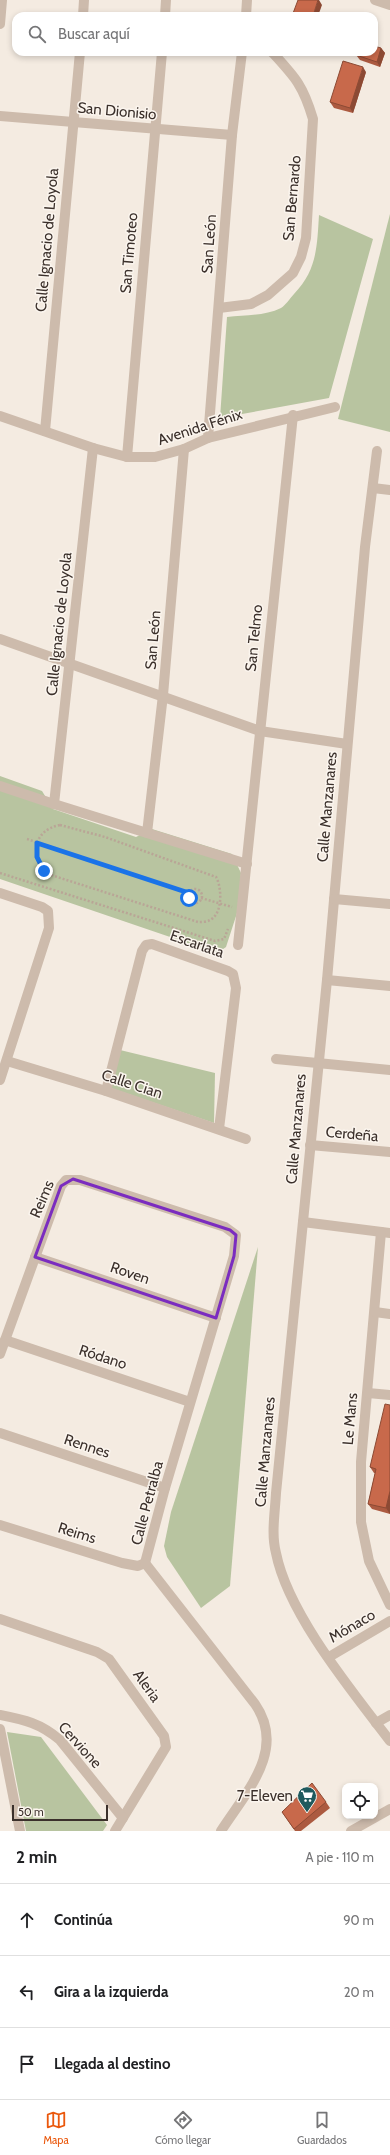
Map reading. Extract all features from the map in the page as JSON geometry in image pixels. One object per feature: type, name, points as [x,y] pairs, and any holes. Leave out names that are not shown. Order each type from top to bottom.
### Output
[{"type":"street","points":[[0,24],[2,0]]},
{"type":"street","points":[[83,12],[84,0]]},
{"type":"street","points":[[165,12],[166,0]]},
{"type":"street","points":[[246,12],[247,0]]},
{"type":"street","points":[[375,0],[390,5]]},
{"type":"street","name":"Calle Ignacio de Loyola","points":[[45,431],[80,56]]},
{"type":"street","name":"San Timoteo","points":[[127,457],[162,56]]},
{"type":"street","name":"San León","points":[[208,438],[232,135],[242,56]]},
{"type":"street","name":"San Bernardo","points":[[219,308],[251,304],[282,284],[293,273],[301,257],[306,238],[313,119],[308,100],[299,82],[276,56]]},
{"type":"street","name":"San Dionisio","points":[[0,116],[232,135]]},
{"type":"street","name":"Avenida Fénix","points":[[0,416],[93,448],[127,457],[155,457],[184,449],[208,438],[293,416],[335,407]]},
{"type":"street","name":"San Telmo","points":[[238,945],[293,416]]},
{"type":"street","name":"Calle Ignacio de Loyola","points":[[54,804],[93,448]]},
{"type":"street","name":"San León","points":[[147,833],[163,696],[184,449]]},
{"type":"street","name":"Calle Manzanares","points":[[377,451],[365,547],[327,980],[276,1493],[274,1536],[279,1566],[287,1589],[298,1610],[328,1657],[390,1741]]},
{"type":"street","points":[[373,488],[390,490]]},
{"type":"street","points":[[0,639],[260,731],[347,744]]},
{"type":"street","points":[[0,786],[247,864]]},
{"type":"street","points":[[0,893],[42,907],[48,911],[50,918],[49,928],[0,1080]]},
{"type":"street","points":[[334,899],[390,904]]},
{"type":"street","name":"Escarlata","points":[[106,1091],[142,951],[146,945],[152,944],[233,974],[236,988],[220,1129]]},
{"type":"street","points":[[327,980],[390,986]]},
{"type":"street","points":[[276,1059],[318,1065],[390,1070]]},
{"type":"street","name":"Calle Cian","points":[[7,1061],[106,1091],[246,1139]]},
{"type":"street","name":"Cerdeña","points":[[310,1145],[390,1152]]},
{"type":"street","name":"Reims","points":[[0,1354],[61,1186],[66,1180],[73,1179],[225,1227],[236,1234]]},
{"type":"street","points":[[303,1222],[385,1232]]},
{"type":"street","name":"Le Mans","points":[[385,1232],[375,1312],[361,1462],[360,1522],[369,1561],[390,1605]]},
{"type":"street","name":"Calle Petralba","points":[[221,1831],[263,1763],[268,1741],[266,1723],[255,1704],[145,1563],[165,1488],[234,1256],[236,1234]]},
{"type":"street","name":"Roven","points":[[35,1257],[216,1318]]},
{"type":"street","points":[[375,1312],[390,1314]]},
{"type":"street","name":"Ródano","points":[[5,1340],[190,1402]]},
{"type":"street","points":[[368,1393],[390,1395]]},
{"type":"street","name":"Rennes","points":[[0,1433],[165,1488]]},
{"type":"street","name":"Reims","points":[[0,1525],[122,1563],[138,1566],[145,1563]]},
{"type":"street","name":"Aleria","points":[[0,1619],[97,1652],[109,1659],[164,1736],[166,1746],[115,1831]]},
{"type":"street","name":"Mónaco","points":[[328,1657],[390,1621]]},
{"type":"street","name":"Cervione","points":[[0,1715],[32,1721],[51,1732],[60,1740],[123,1818]]},
{"type":"street","points":[[376,1723],[390,1715]]},
{"type":"street","points":[[0,1728],[20,1831]]},
{"type":"street","points":[[351,1831],[390,1809]]},
{"type":"path","points":[[60,825],[105,837],[216,877],[221,891],[220,903],[214,918],[198,922],[51,875],[44,871],[40,864],[37,857],[37,843],[41,835],[46,830],[60,825]]},
{"type":"path","points":[[27,839],[189,893]]},
{"type":"path","points":[[0,873],[215,941],[224,939],[229,926]]},
{"type":"path","points":[[189,893],[194,889],[198,890],[201,894],[201,898]]},
{"type":"path","points":[[189,893],[189,898],[192,902],[198,902],[201,898]]},
{"type":"path","points":[[201,898],[234,906],[232,913]]},
{"type":"highlighted area","points":[[73,1179],[230,1230],[236,1235],[234,1256],[216,1318],[35,1257],[61,1186]]},
{"type":"green space","points":[[390,214],[390,432],[338,419]]},
{"type":"green space","points":[[319,215],[373,239],[329,398],[220,418],[227,317],[255,315],[275,311],[286,303],[302,285],[311,267],[316,248]]},
{"type":"green space","points":[[0,776],[42,791],[53,809],[136,837],[152,829],[232,854],[241,873],[238,910],[226,947],[217,953],[0,879]]},
{"type":"green space","points":[[120,1050],[215,1073],[214,1123],[110,1088]]},
{"type":"green space","points":[[258,1247],[230,1586],[201,1608],[167,1557],[164,1546],[171,1512]]},
{"type":"green space","points":[[7,1732],[41,1737],[107,1825],[103,1831],[26,1831]]},
{"type":"building","points":[[298,0],[318,0],[314,12],[294,12]]},
{"type":"building","points":[[378,47],[381,48],[377,62],[359,56],[378,56]]},
{"type":"building","points":[[343,61],[363,67],[350,108],[330,102]]},
{"type":"building","points":[[385,1404],[390,1405],[390,1491],[386,1508],[368,1504],[376,1469],[370,1467]]},
{"type":"building","name":"7-Eleven","points":[[312,1783],[326,1802],[294,1829],[282,1812]]},
{"type":"place","name":"7-Eleven","points":[[307,1813]]},
{"type":"route","points":[[44,871],[37,857],[37,843],[189,893],[189,898]]}]
